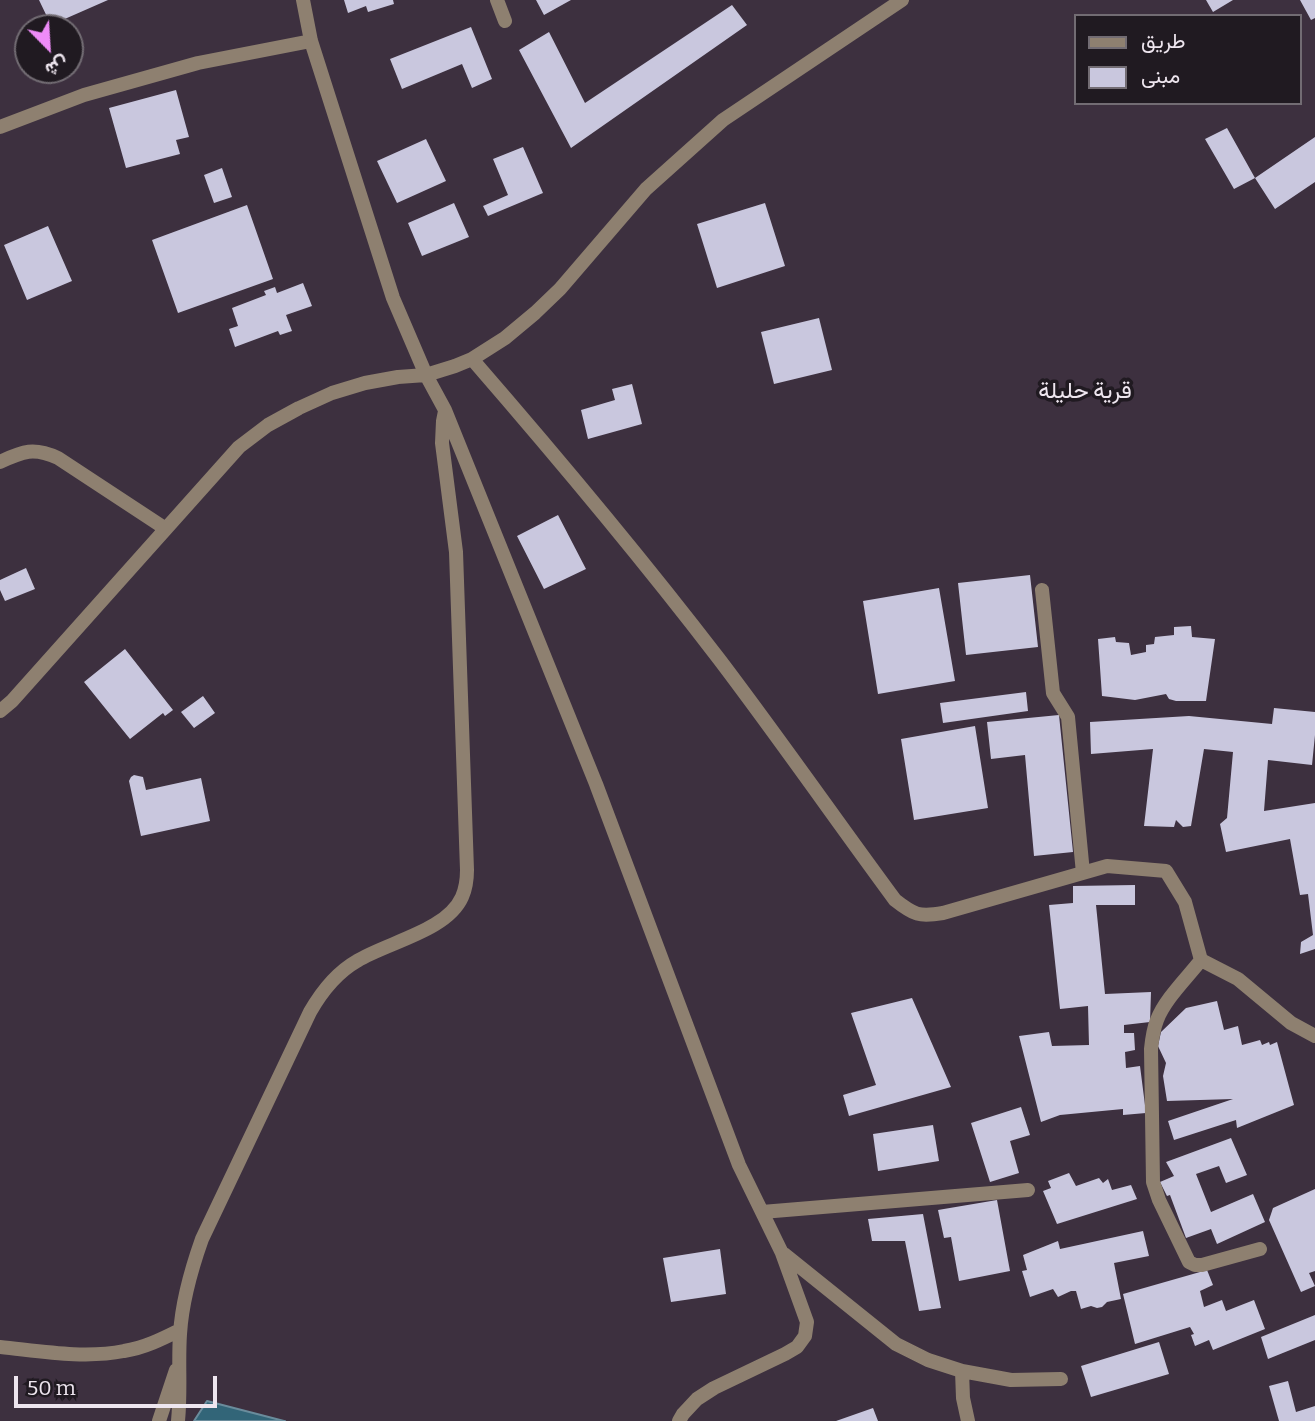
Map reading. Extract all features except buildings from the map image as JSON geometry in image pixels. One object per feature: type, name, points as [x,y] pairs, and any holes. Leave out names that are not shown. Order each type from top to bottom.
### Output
[{"type":"street","points":[[303,0],[311,41],[393,298],[426,375],[445,410],[596,784],[739,1165],[782,1253],[807,1322],[805,1336],[797,1347],[714,1388],[697,1399],[678,1421]]},
{"type":"street","points":[[497,0],[505,21]]},
{"type":"street","points":[[0,711],[239,447],[268,425],[299,408],[365,383],[426,375],[472,359],[505,338],[561,289],[646,189],[723,120],[902,0]]},
{"type":"street","points":[[0,127],[84,95],[185,66],[311,41]]},
{"type":"street","points":[[472,359],[572,476],[710,647],[895,900],[909,911],[926,916],[1107,866],[1167,871],[1185,902],[1201,960],[1238,979],[1291,1023],[1315,1036]]},
{"type":"street","points":[[178,1421],[180,1330],[192,1268],[202,1239],[318,998],[341,972],[355,962],[444,919],[462,898],[466,884],[456,552],[442,443],[445,410]]},
{"type":"street","points":[[0,462],[30,450],[45,452],[166,529]]},
{"type":"street","points":[[1042,590],[1053,693],[1068,717],[1083,873]]},
{"type":"street","points":[[1201,960],[1163,1007],[1153,1034],[1153,1181],[1158,1200],[1189,1262],[1202,1265],[1259,1249]]},
{"type":"street","points":[[762,1212],[1028,1190]]},
{"type":"street","points":[[782,1253],[896,1345],[928,1360],[962,1371],[1011,1380],[1061,1379]]},
{"type":"street","points":[[0,1348],[102,1354],[146,1346],[180,1330]]},
{"type":"street","points":[[159,1421],[178,1362]]},
{"type":"street","points":[[962,1371],[963,1398],[968,1421]]},
{"type":"water","points":[[207,1401],[284,1421],[194,1421]]},
{"type":"district","name":"قرية حليلة","points":[[1085,392]]}]
